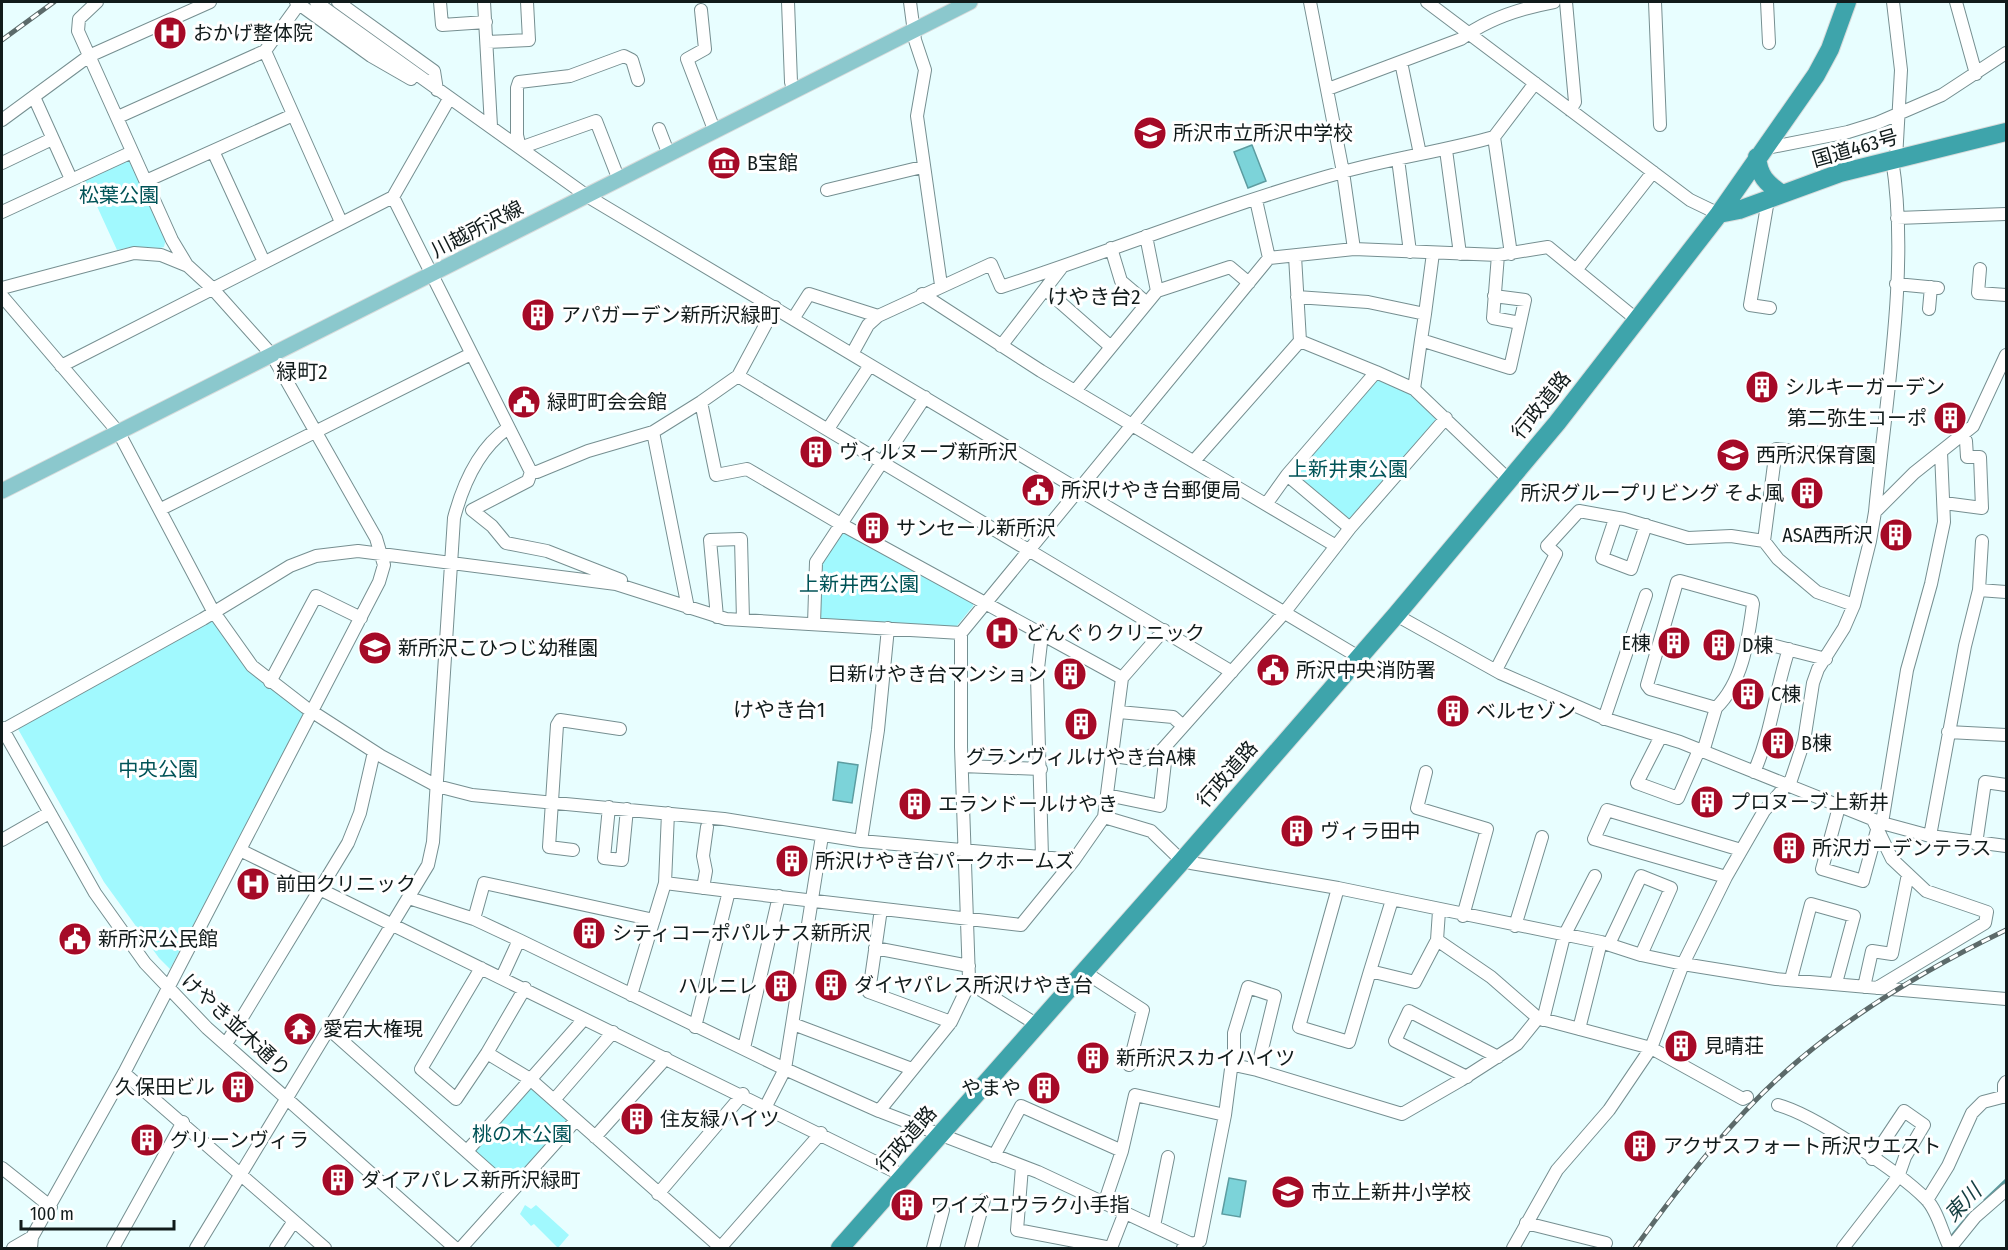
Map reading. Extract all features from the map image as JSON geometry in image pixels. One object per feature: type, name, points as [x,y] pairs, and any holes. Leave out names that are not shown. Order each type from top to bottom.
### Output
[{"type":"highway","points":[[1636,319],[1719,214],[1816,75],[1830,49],[1847,2]]},
{"type":"highway","name":"国道463号","points":[[1719,214],[1775,197],[1840,173],[2007,132]]},
{"type":"highway","points":[[1760,153],[1759,172],[1775,197]]},
{"type":"highway","name":"行政道路","points":[[840,1248],[1182,861],[1357,656],[1396,615],[1564,415],[1636,319]]},
{"type":"main road","name":"川越所沢線","points":[[2,491],[970,2]]},
{"type":"street","points":[[13,1248],[32,1243],[124,1073],[313,712],[384,570],[383,555],[371,529],[272,356],[212,288],[188,266],[172,240],[89,56],[77,23],[97,2]]},
{"type":"street","points":[[2,120],[89,56],[210,2]]},
{"type":"street","points":[[316,2],[448,99],[491,126],[587,196],[1357,656]]},
{"type":"street","points":[[338,2],[434,71],[437,90]]},
{"type":"street","points":[[441,2],[442,25],[486,22]]},
{"type":"street","points":[[484,2],[491,126]]},
{"type":"street","points":[[487,42],[529,40],[527,2]]},
{"type":"street","points":[[788,2],[791,82],[794,92]]},
{"type":"street","points":[[910,2],[915,40],[925,70],[917,116],[922,167],[941,285]]},
{"type":"street","points":[[1310,2],[1343,172],[1354,249]]},
{"type":"street","points":[[1427,2],[1653,172],[1704,209],[1719,214]]},
{"type":"street","points":[[1328,89],[1461,39],[1477,27],[1519,11],[1554,2]]},
{"type":"street","points":[[1566,2],[1575,102],[1570,110]]},
{"type":"street","points":[[1655,2],[1660,125]]},
{"type":"street","points":[[1767,2],[1769,43]]},
{"type":"street","points":[[1513,1248],[1557,1170],[1609,1110],[1651,1048],[1683,964],[1726,877],[1764,811],[1791,780],[1804,741],[1813,683],[1844,628],[1854,605],[1875,512],[1888,393],[1896,284],[1897,189],[1894,159],[1901,70],[1893,2]]},
{"type":"street","points":[[1956,2],[1976,74]]},
{"type":"street","points":[[118,117],[265,51],[297,3],[371,56],[406,77],[437,90]]},
{"type":"street","points":[[701,10],[705,49],[687,59],[715,132]]},
{"type":"street","points":[[265,51],[341,222]]},
{"type":"street","points":[[1760,153],[1877,123],[1942,95],[2007,53]]},
{"type":"street","points":[[520,148],[517,135],[519,82],[570,76],[624,56],[632,60],[638,80]]},
{"type":"street","points":[[1401,62],[1420,154]]},
{"type":"street","points":[[852,354],[868,325],[878,316],[941,285],[991,264],[1001,287],[1146,236],[1343,172],[1446,150],[1494,137],[1534,83]]},
{"type":"street","points":[[34,97],[71,179]]},
{"type":"street","points":[[61,366],[393,197],[448,99]]},
{"type":"street","points":[[146,182],[293,115]]},
{"type":"street","points":[[520,148],[596,122],[619,180]]},
{"type":"street","points":[[658,129],[669,155]]},
{"type":"street","points":[[1494,137],[1504,254],[1494,296],[1493,318],[1520,323]]},
{"type":"street","points":[[2,163],[52,139]]},
{"type":"street","points":[[1446,150],[1460,254]]},
{"type":"street","points":[[213,151],[264,262]]},
{"type":"street","points":[[2,212],[132,152]]},
{"type":"street","points":[[1398,159],[1410,252]]},
{"type":"street","points":[[827,190],[922,167]]},
{"type":"street","points":[[1577,269],[1653,172]]},
{"type":"street","points":[[393,197],[531,472],[528,481],[472,510],[492,526],[506,543],[531,546],[557,555],[638,589],[717,617],[961,633]]},
{"type":"street","points":[[1770,308],[1750,305],[1775,197]]},
{"type":"street","points":[[1256,200],[1269,258]]},
{"type":"street","points":[[1897,218],[2007,214]]},
{"type":"street","points":[[1146,236],[1157,291]]},
{"type":"street","points":[[879,1111],[951,1022],[970,982],[962,766],[961,633],[1269,258],[1354,249],[1504,254],[1548,247],[1636,319]]},
{"type":"street","points":[[1111,248],[1121,281],[1147,303]]},
{"type":"street","points":[[2,288],[134,253],[161,255],[188,266]]},
{"type":"street","points":[[1414,389],[1433,253]]},
{"type":"street","points":[[1194,461],[1300,341],[1295,256]]},
{"type":"street","points":[[1000,346],[1062,267]]},
{"type":"street","points":[[1075,391],[1157,291],[1230,267],[1249,283]]},
{"type":"street","points":[[1980,269],[1978,293],[2007,295]]},
{"type":"street","points":[[1896,284],[1934,288],[1929,309]]},
{"type":"street","points":[[1045,289],[1111,347]]},
{"type":"street","points":[[793,319],[809,294],[878,316]]},
{"type":"street","points":[[922,294],[926,299],[1000,346],[1336,546]]},
{"type":"street","points":[[2,296],[120,433],[213,611],[241,654],[270,682],[313,712],[374,752],[437,786],[472,795],[724,819],[861,841],[1074,860]]},
{"type":"street","points":[[1421,340],[1510,368],[1525,300],[1494,296]]},
{"type":"street","points":[[1297,297],[1368,302],[1425,314]]},
{"type":"street","points":[[531,472],[537,472],[588,451],[653,432],[701,402],[738,376],[775,307]]},
{"type":"street","points":[[1300,341],[1414,389],[1509,480]]},
{"type":"street","points":[[161,509],[471,354]]},
{"type":"street","points":[[1875,512],[1914,473],[1973,426],[2007,355]]},
{"type":"street","points":[[828,429],[870,365]]},
{"type":"street","points":[[1267,504],[1287,475],[1376,372]]},
{"type":"street","points":[[738,376],[1232,672]]},
{"type":"street","points":[[814,624],[816,562],[839,523],[925,398]]},
{"type":"street","points":[[701,402],[716,475],[747,469],[839,523],[1122,678]]},
{"type":"street","points":[[1113,756],[1142,760],[1162,750],[1284,613],[1350,528],[1446,418]]},
{"type":"street","points":[[196,1248],[394,925],[428,865],[437,786],[454,518],[462,487],[482,454],[508,428]]},
{"type":"street","points":[[653,432],[688,608]]},
{"type":"street","points":[[1944,503],[1982,508],[1980,457],[1967,457],[1966,441],[1962,434]]},
{"type":"street","points":[[1764,541],[1776,449],[1880,458]]},
{"type":"street","points":[[1839,807],[1822,869],[1863,881],[1878,824],[1907,670],[1931,584],[1944,522],[1941,452]]},
{"type":"street","points":[[1287,475],[1350,528]]},
{"type":"street","points":[[1496,670],[1556,554],[1546,546],[1575,512],[1646,525],[1688,538],[1731,536],[1764,541],[1778,559],[1816,592],[1854,605]]},
{"type":"street","points":[[1615,519],[1602,558],[1631,569],[1646,525]]},
{"type":"street","points":[[717,617],[711,540],[741,539],[743,620]]},
{"type":"street","points":[[1930,836],[1948,732],[1979,590],[1982,541]]},
{"type":"street","points":[[2,729],[290,566],[316,556],[358,552],[638,589]]},
{"type":"street","points":[[1661,736],[1637,783],[1678,798],[1701,751],[1716,708],[1730,692],[1748,639],[1752,601],[1677,582],[1647,685],[1650,689],[1716,708]]},
{"type":"street","points":[[1979,590],[2007,592]]},
{"type":"street","points":[[1604,719],[1646,595]]},
{"type":"street","points":[[270,682],[316,596],[361,618]]},
{"type":"street","points":[[1396,615],[1496,670],[1604,719],[1701,751],[1878,824],[1976,844],[2007,846]]},
{"type":"street","points":[[861,841],[878,730],[888,628]]},
{"type":"street","points":[[665,883],[1021,926],[1074,860],[1104,817],[1122,678],[1164,630]]},
{"type":"street","points":[[1042,634],[1037,677],[1042,857]]},
{"type":"street","points":[[1748,639],[1826,659]]},
{"type":"street","points":[[1754,772],[1773,716],[1778,682],[1789,649]]},
{"type":"street","points":[[1119,712],[1173,717],[1183,726]]},
{"type":"street","points":[[573,850],[549,847],[557,725],[560,720],[620,729]]},
{"type":"street","name":"けやき並木通り","points":[[2,729],[106,909],[167,988],[226,1044],[455,1248]]},
{"type":"street","points":[[1948,732],[2007,735]]},
{"type":"street","points":[[1107,795],[1160,806],[1165,762],[1162,750]]},
{"type":"street","points":[[226,1044],[321,889],[354,829],[374,752]]},
{"type":"street","points":[[962,766],[1041,769]]},
{"type":"street","points":[[1426,772],[1417,808],[1487,829],[1463,916]]},
{"type":"street","points":[[1976,844],[1985,782],[2007,785]]},
{"type":"street","points":[[609,807],[604,858],[622,860],[627,809]]},
{"type":"street","points":[[1726,877],[1594,839],[1607,810],[1741,850]]},
{"type":"street","points":[[2,840],[49,813]]},
{"type":"street","points":[[631,995],[665,883],[668,813]]},
{"type":"street","points":[[1104,817],[1151,831],[1182,861],[1338,888],[1463,916],[1605,943],[1641,955],[1683,964],[1870,988],[2007,999]]},
{"type":"street","points":[[1870,988],[1985,923],[1988,916],[1987,912],[1926,891],[1892,859],[1878,824]]},
{"type":"street","points":[[703,888],[706,871],[703,856],[707,826]]},
{"type":"street","points":[[766,1106],[785,1069],[822,836]]},
{"type":"street","points":[[1515,926],[1542,837]]},
{"type":"street","points":[[240,850],[742,1094],[904,1176]]},
{"type":"street","points":[[1870,988],[1872,951],[1892,954],[1908,874]]},
{"type":"street","points":[[1234,1065],[1402,1114],[1467,1077],[1517,1044],[1540,1019],[1564,936],[1595,876]]},
{"type":"street","points":[[1578,1029],[1605,943],[1641,876],[1671,888],[1641,955]]},
{"type":"street","points":[[474,919],[484,883],[654,920]]},
{"type":"street","points":[[1338,888],[1299,1027],[1349,1042],[1392,900]]},
{"type":"street","points":[[695,1027],[729,891]]},
{"type":"street","points":[[744,1048],[779,896]]},
{"type":"street","points":[[409,898],[474,919],[785,1069],[879,1111],[1105,1202],[1192,1247],[1200,1241],[1225,1115],[1231,1069],[1234,1065],[1234,1033],[1248,987],[1275,996],[1257,1070]]},
{"type":"street","points":[[1791,979],[1811,904],[1854,916],[1836,983]]},
{"type":"street","points":[[880,909],[869,992],[951,1022]]},
{"type":"street","points":[[1370,971],[1415,982],[1437,940],[1439,911]]},
{"type":"street","points":[[502,977],[519,940]]},
{"type":"street","points":[[1437,940],[1491,977],[1540,1019],[1651,1048],[1743,1099],[1747,1097]]},
{"type":"street","points":[[874,948],[969,966]]},
{"type":"street","points":[[482,968],[422,1069],[456,1099],[487,1053],[525,988]]},
{"type":"street","points":[[1083,971],[1143,1010],[1129,1065]]},
{"type":"street","points":[[970,982],[1036,1024]]},
{"type":"street","points":[[1467,1077],[1395,1041],[1409,1011],[1498,1057]]},
{"type":"street","points":[[467,1151],[584,1019]]},
{"type":"street","points":[[793,1024],[912,1069]]},
{"type":"street","points":[[330,1030],[511,1191]]},
{"type":"street","points":[[554,1101],[613,1032]]},
{"type":"street","points":[[487,1053],[530,1079],[720,1248],[821,1133]]},
{"type":"street","points":[[595,1137],[666,1058]]},
{"type":"street","points":[[124,1073],[325,1248]]},
{"type":"street","points":[[1927,1200],[1948,1166],[1972,1113],[1983,1102],[2005,1096],[2004,1085],[2007,1082]]},
{"type":"street","points":[[658,1194],[742,1094]]},
{"type":"street","points":[[1105,1202],[1122,1151],[1135,1095],[1225,1115]]},
{"type":"street","points":[[1778,1105],[1799,1112],[1872,1159],[1927,1200],[1950,1248],[1975,1217],[2007,1190]]},
{"type":"street","points":[[994,1156],[1021,1106],[1122,1151]]},
{"type":"street","points":[[1843,1248],[1898,1177],[1905,1157],[1924,1125],[1904,1111],[1872,1159]]},
{"type":"street","points":[[461,1248],[576,1120]]},
{"type":"street","points":[[113,1248],[183,1122]]},
{"type":"street","points":[[1154,1226],[1167,1157]]},
{"type":"street","points":[[1022,1167],[1017,1230],[1111,1248],[1125,1212]]},
{"type":"street","points":[[3,1173],[51,1207]]},
{"type":"street","points":[[971,1248],[984,1200]]},
{"type":"street","points":[[933,1248],[943,1210]]},
{"type":"street","points":[[276,1248],[294,1221]]},
{"type":"street","points":[[1526,1223],[1606,1243]]},
{"type":"green space","name":"松葉公園","points":[[128,159],[131,160],[166,238],[164,247],[131,247],[117,250],[85,180]]},
{"type":"green space","name":"上新井東公園","points":[[1380,380],[1410,392],[1437,417],[1437,422],[1351,522],[1296,480],[1296,474],[1374,382]]},
{"type":"green space","name":"上新井西公園","points":[[843,531],[973,602],[973,606],[956,627],[823,620],[818,616],[820,562]]},
{"type":"green space","name":"中央公園","points":[[208,621],[213,622],[247,670],[302,712],[303,717],[170,969],[159,958],[104,882],[18,729]]},
{"type":"green space","name":"桃の木公園","points":[[529,1087],[567,1119],[567,1122],[513,1182],[509,1183],[475,1153],[475,1149]]},
{"type":"green space","points":[[525,1205],[531,1209],[536,1205],[569,1235],[558,1248],[534,1224],[531,1226],[520,1214]]},
{"type":"shaded area","points":[[1252,145],[1266,181],[1248,188],[1234,152]]},
{"type":"shaded area","points":[[838,762],[858,765],[852,803],[833,800]]},
{"type":"shaded area","points":[[1229,1178],[1246,1181],[1240,1217],[1222,1214]]},
{"type":"waterway","name":"東川","points":[[1985,1200],[2006,1180]]},
{"type":"waterway","name":"東川","points":[[1950,1238],[1969,1215]]},
{"type":"railway","points":[[2,40],[54,2]]},
{"type":"railway","points":[[1635,1248],[1671,1199],[1732,1125],[1799,1060],[1848,1022],[1898,989],[2006,930]]},
{"type":"place","name":"おかげ整体院","points":[[170,33]]},
{"type":"place","name":"所沢市立所沢中学校","points":[[1150,133]]},
{"type":"place","name":"B宝館","points":[[724,163]]},
{"type":"place","name":"アパガーデン新所沢緑町","points":[[538,315]]},
{"type":"place","name":"シルキーガーデン","points":[[1762,387]]},
{"type":"place","name":"緑町町会会館","points":[[524,402]]},
{"type":"place","name":"第二弥生コーポ","points":[[1950,418]]},
{"type":"place","name":"ヴィルヌーブ新所沢","points":[[816,452]]},
{"type":"place","name":"西所沢保育園","points":[[1733,455]]},
{"type":"place","name":"所沢けやき台郵便局","points":[[1038,490]]},
{"type":"place","name":"所沢グループリビング そよ風","points":[[1807,493]]},
{"type":"place","name":"サンセール新所沢","points":[[873,528]]},
{"type":"place","name":"ASA西所沢","points":[[1896,535]]},
{"type":"place","name":"どんぐりクリニック","points":[[1002,633]]},
{"type":"place","name":"E棟","points":[[1674,643]]},
{"type":"place","name":"D棟","points":[[1719,645]]},
{"type":"place","name":"新所沢こひつじ幼稚園","points":[[375,648]]},
{"type":"place","name":"所沢中央消防署","points":[[1273,670]]},
{"type":"place","name":"日新けやき台マンション","points":[[1070,674]]},
{"type":"place","name":"C棟","points":[[1748,694]]},
{"type":"place","name":"ベルセゾン","points":[[1453,711]]},
{"type":"place","name":"グランヴィルけやき台A棟","points":[[1081,724]]},
{"type":"place","name":"B棟","points":[[1778,743]]},
{"type":"place","name":"プロヌーブ上新井","points":[[1707,802]]},
{"type":"place","name":"エランドールけやき","points":[[915,804]]},
{"type":"place","name":"ヴィラ田中","points":[[1297,831]]},
{"type":"place","name":"所沢ガーデンテラス","points":[[1789,848]]},
{"type":"place","name":"所沢けやき台パークホームズ","points":[[792,861]]},
{"type":"place","name":"前田クリニック","points":[[253,884]]},
{"type":"place","name":"シティコーポパルナス新所沢","points":[[589,933]]},
{"type":"place","name":"新所沢公民館","points":[[75,939]]},
{"type":"place","name":"ダイヤパレス所沢けやき台","points":[[831,985]]},
{"type":"place","name":"ハルニレ","points":[[781,986]]},
{"type":"place","name":"愛宕大権現","points":[[300,1029]]},
{"type":"place","name":"見晴荘","points":[[1681,1046]]},
{"type":"place","name":"新所沢スカイハイツ","points":[[1093,1058]]},
{"type":"place","name":"久保田ビル","points":[[238,1087]]},
{"type":"place","name":"やまや","points":[[1044,1088]]},
{"type":"place","name":"住友緑ハイツ","points":[[637,1119]]},
{"type":"place","name":"グリーンヴィラ","points":[[147,1140]]},
{"type":"place","name":"アクサスフォート所沢ウエスト","points":[[1640,1146]]},
{"type":"place","name":"ダイアパレス新所沢緑町","points":[[338,1180]]},
{"type":"place","name":"市立上新井小学校","points":[[1288,1192]]},
{"type":"place","name":"ワイズユウラク小手指","points":[[907,1205]]},
{"type":"district","name":"けやき台2","points":[[1094,297]]},
{"type":"district","name":"緑町2","points":[[302,372]]},
{"type":"district","name":"けやき台1","points":[[779,710]]}]
